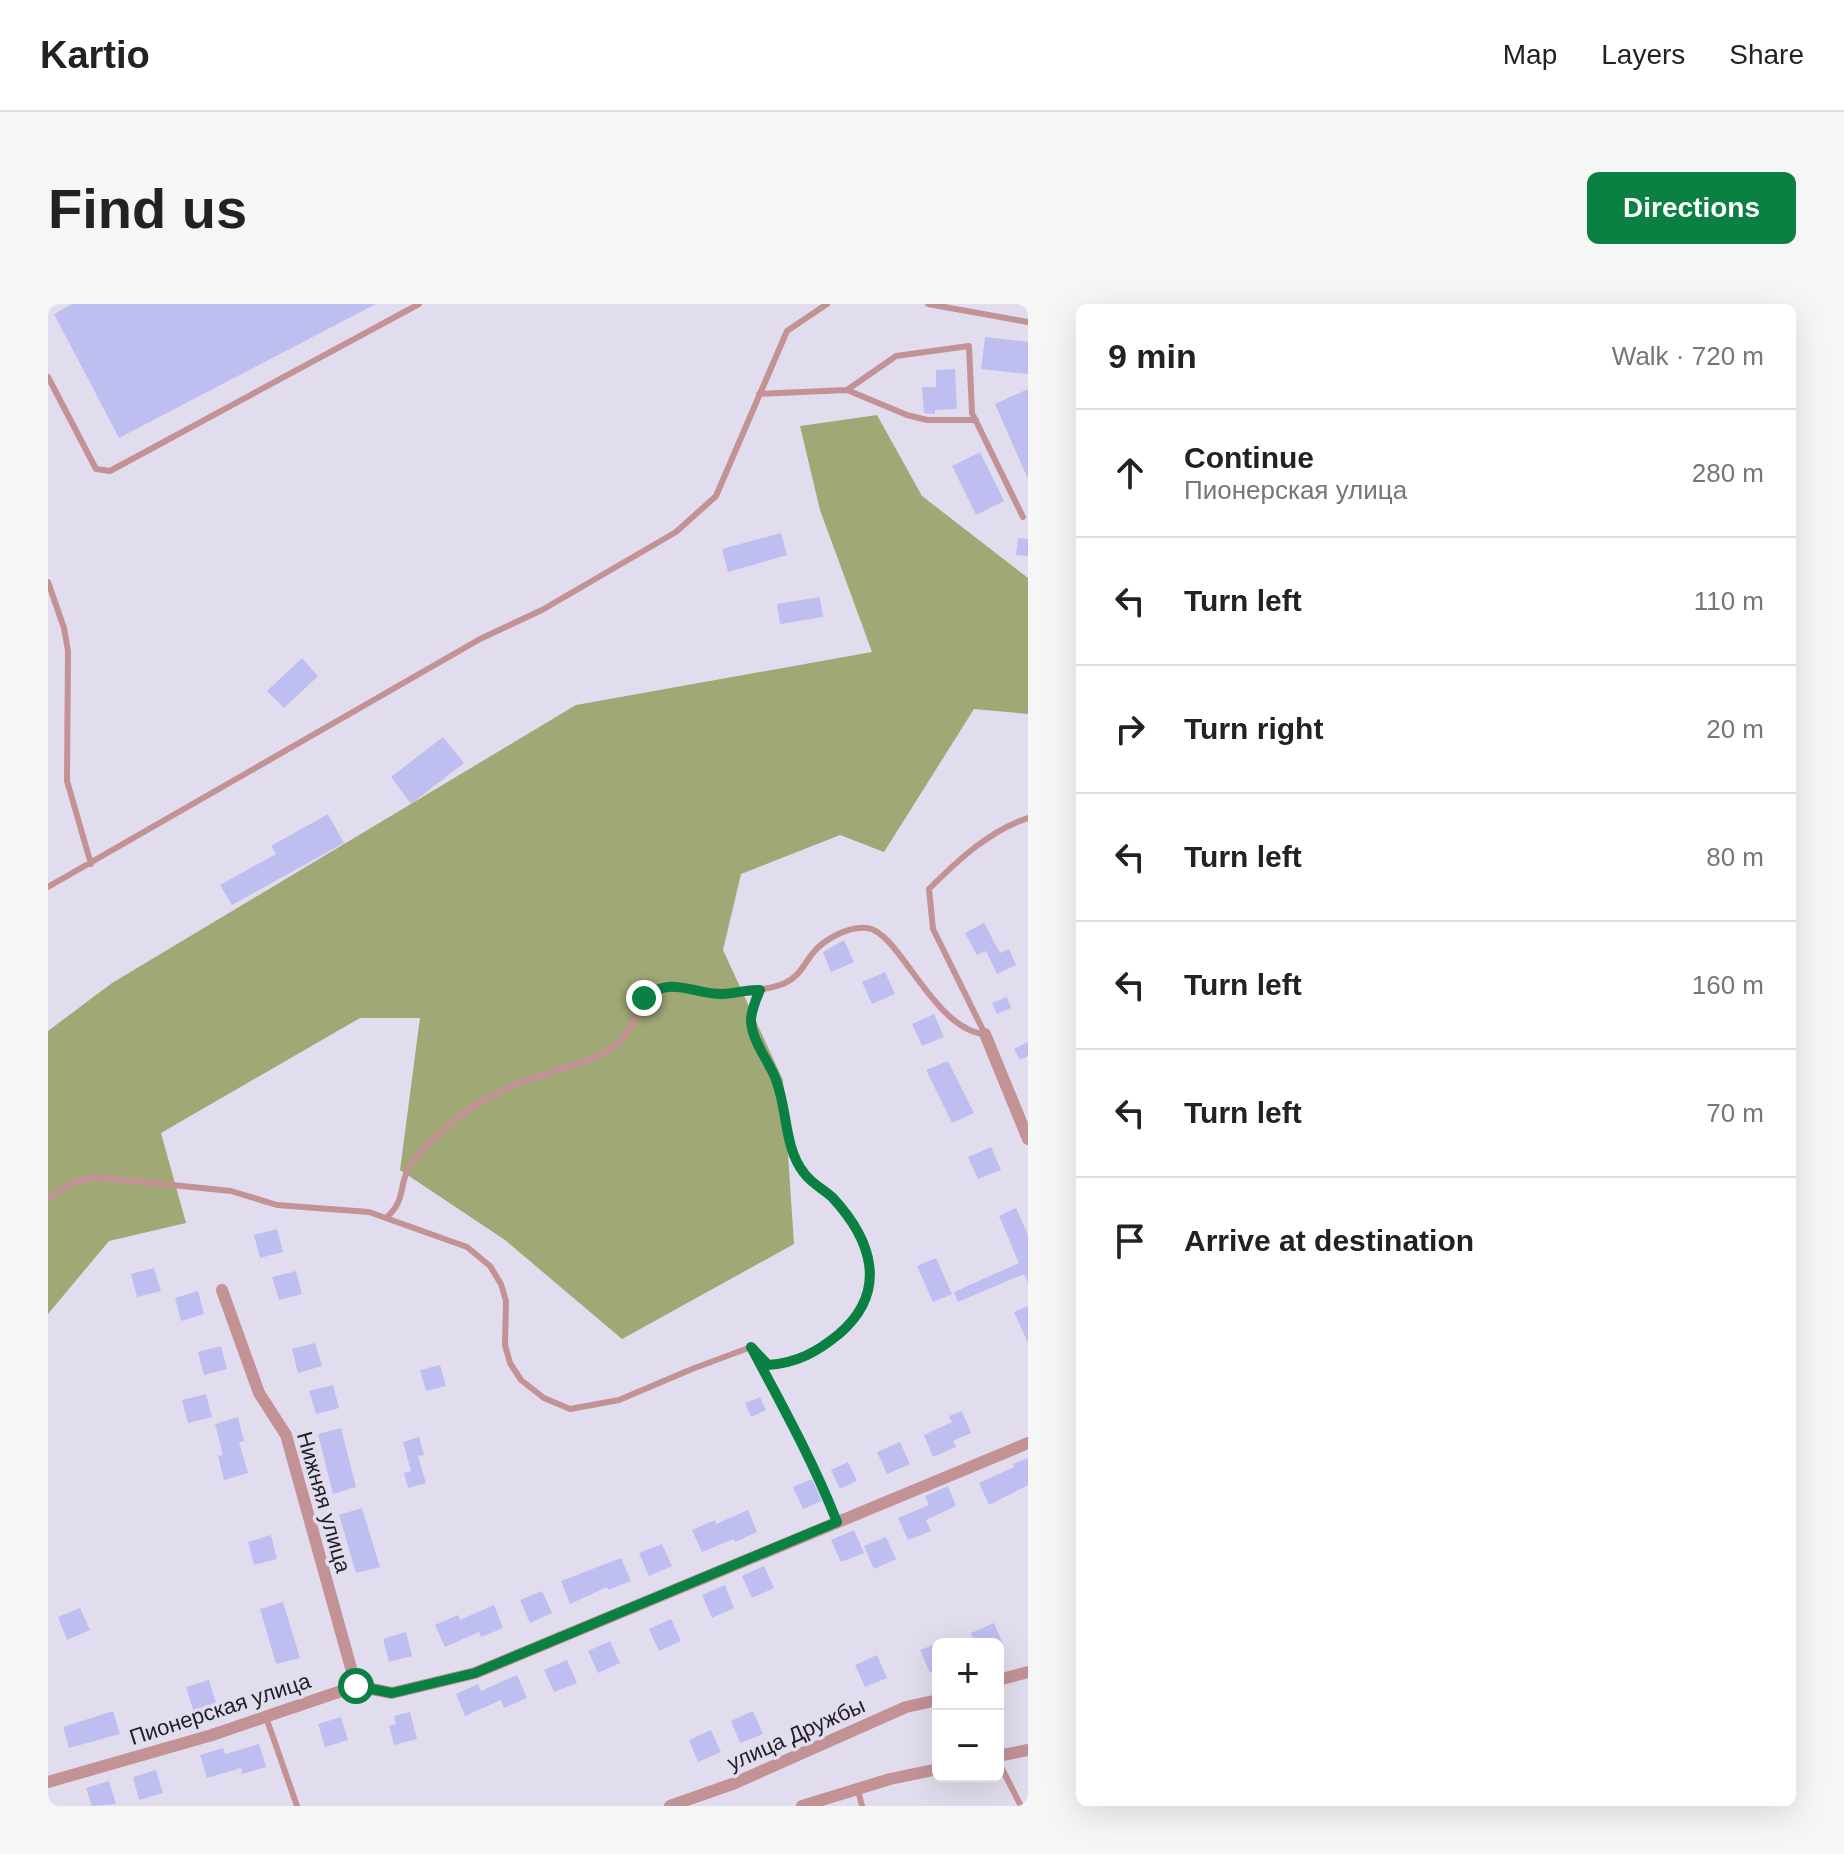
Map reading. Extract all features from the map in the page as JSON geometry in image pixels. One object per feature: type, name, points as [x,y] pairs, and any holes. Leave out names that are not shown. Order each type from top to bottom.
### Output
[{"type":"street","points":[[985,1034],[1028,1139]]},
{"type":"street","name":"Нижняя улица","points":[[222,1290],[259,1393],[286,1435],[356,1686]]},
{"type":"street","name":"Пионерская улица","points":[[48,1782],[266,1717],[356,1686],[392,1693],[475,1673],[1028,1443]]},
{"type":"street","points":[[1004,1678],[1028,1672]]},
{"type":"street","name":"улица Дружбы","points":[[670,1806],[735,1783],[906,1707],[932,1701]]},
{"type":"street","points":[[1004,1756],[1028,1750]]},
{"type":"street","points":[[802,1806],[932,1770]]},
{"type":"lane","points":[[48,377],[96,469],[110,471],[419,304]]},
{"type":"lane","points":[[48,887],[480,639],[542,610],[676,532],[716,496],[787,331],[827,304]]},
{"type":"lane","points":[[928,304],[1028,322]]},
{"type":"lane","points":[[847,390],[896,356],[969,346],[972,413],[1023,517]]},
{"type":"lane","points":[[759,394],[847,390],[927,420],[976,420]]},
{"type":"lane","points":[[48,582],[64,628],[68,651],[67,781],[91,864]]},
{"type":"lane","points":[[985,1034],[933,929],[929,889],[950,868],[1006,825],[1028,818]]},
{"type":"lane","points":[[386,1218],[397,1208],[411,1163],[456,1119],[488,1097],[586,1061],[617,1044],[632,1030],[644,998],[655,988],[669,986],[727,994],[776,987],[798,975],[814,951],[825,942],[849,930],[864,927],[876,929],[887,938],[911,973],[960,1027],[972,1033],[985,1034]]},
{"type":"lane","points":[[751,1347],[768,1365],[789,1364],[806,1357],[835,1337],[861,1311],[870,1290],[866,1251],[855,1229],[830,1195],[804,1174],[796,1159],[780,1090],[755,1037],[751,1020],[760,990]]},
{"type":"lane","points":[[48,1199],[70,1184],[94,1177],[231,1191],[277,1205],[369,1212],[467,1247],[490,1266],[501,1284],[506,1301],[505,1345],[510,1363],[521,1380],[544,1398],[570,1409],[619,1400],[751,1347]]},
{"type":"lane","points":[[751,1347],[794,1426],[837,1522]]},
{"type":"lane","points":[[266,1717],[297,1806]]},
{"type":"lane","points":[[1004,1771],[1021,1806]]},
{"type":"lane","points":[[858,1789],[862,1806]]},
{"type":"green space","points":[[877,415],[922,496],[1028,578],[1028,714],[974,709],[884,852],[840,835],[741,874],[723,950],[783,1080],[794,1244],[622,1339],[505,1240],[400,1170],[420,1018],[360,1018],[161,1133],[186,1223],[109,1241],[48,1314],[48,1031],[112,983],[576,705],[872,652],[820,510],[800,426]]},
{"type":"building","points":[[72,304],[376,304],[119,438],[54,314]]},
{"type":"building","points":[[985,337],[1028,342],[1028,374],[981,369]]},
{"type":"building","points":[[955,369],[957,409],[924,413],[922,387],[936,387],[936,370]]},
{"type":"building","points":[[1028,389],[1028,479],[995,404]]},
{"type":"building","points":[[980,452],[1004,501],[976,515],[952,466]]},
{"type":"building","points":[[781,533],[787,555],[728,572],[722,549]]},
{"type":"building","points":[[1018,538],[1028,539],[1028,556],[1016,555]]},
{"type":"building","points":[[820,597],[823,617],[780,624],[777,604]]},
{"type":"building","points":[[302,658],[318,676],[284,708],[267,691]]},
{"type":"building","points":[[443,737],[464,763],[411,804],[391,777]]},
{"type":"building","points":[[328,814],[344,843],[232,905],[220,885],[276,854],[271,846]]},
{"type":"building","points":[[984,923],[1000,953],[1009,949],[1016,965],[997,974],[986,951],[977,955],[965,933]]},
{"type":"building","points":[[844,940],[854,962],[831,972],[823,952]]},
{"type":"building","points":[[885,972],[895,994],[872,1004],[862,982]]},
{"type":"building","points":[[1007,997],[1011,1008],[997,1014],[992,1003]]},
{"type":"building","points":[[934,1014],[944,1037],[922,1046],[912,1024]]},
{"type":"building","points":[[1028,1042],[1028,1056],[1020,1060],[1014,1049]]},
{"type":"building","points":[[948,1061],[974,1113],[952,1123],[926,1070]]},
{"type":"building","points":[[991,1147],[1001,1170],[978,1179],[968,1157]]},
{"type":"building","points":[[1016,1208],[1028,1235],[1028,1283],[1024,1274],[958,1302],[954,1292],[1019,1263],[999,1216]]},
{"type":"building","points":[[277,1229],[283,1252],[260,1258],[254,1235]]},
{"type":"building","points":[[936,1258],[952,1294],[933,1302],[917,1266]]},
{"type":"building","points":[[154,1268],[161,1291],[137,1297],[131,1274]]},
{"type":"building","points":[[296,1271],[302,1294],[279,1300],[272,1277]]},
{"type":"building","points":[[198,1291],[204,1314],[181,1321],[175,1298]]},
{"type":"building","points":[[1028,1306],[1028,1343],[1014,1312]]},
{"type":"building","points":[[315,1343],[322,1366],[298,1373],[292,1349]]},
{"type":"building","points":[[221,1346],[227,1369],[204,1375],[198,1352]]},
{"type":"building","points":[[440,1365],[446,1386],[426,1391],[420,1370]]},
{"type":"building","points":[[333,1385],[339,1408],[316,1414],[309,1391]]},
{"type":"building","points":[[206,1394],[212,1417],[188,1423],[182,1400]]},
{"type":"building","points":[[760,1397],[766,1410],[751,1417],[745,1403]]},
{"type":"building","points":[[962,1411],[971,1433],[953,1441],[956,1447],[933,1457],[924,1435],[952,1422],[949,1416]]},
{"type":"building","points":[[238,1417],[244,1441],[239,1442],[248,1473],[224,1480],[218,1456],[223,1455],[215,1424]]},
{"type":"building","points":[[341,1428],[356,1487],[333,1494],[318,1434]]},
{"type":"building","points":[[419,1437],[424,1455],[418,1456],[426,1483],[408,1488],[404,1473],[411,1471],[403,1442]]},
{"type":"building","points":[[900,1442],[910,1464],[887,1474],[877,1452]]},
{"type":"building","points":[[1028,1458],[1028,1485],[989,1505],[979,1483]]},
{"type":"building","points":[[848,1462],[857,1481],[840,1489],[831,1470]]},
{"type":"building","points":[[812,1479],[822,1501],[803,1509],[793,1487]]},
{"type":"building","points":[[948,1486],[956,1506],[926,1520],[931,1531],[908,1540],[898,1518],[929,1505],[925,1496]]},
{"type":"building","points":[[362,1508],[380,1567],[356,1573],[339,1515]]},
{"type":"building","points":[[748,1510],[757,1532],[702,1552],[692,1530],[715,1520],[716,1524]]},
{"type":"building","points":[[854,1530],[864,1553],[841,1562],[831,1540]]},
{"type":"building","points":[[271,1535],[277,1559],[254,1565],[248,1542]]},
{"type":"building","points":[[886,1537],[896,1559],[874,1569],[864,1546]]},
{"type":"building","points":[[662,1544],[672,1566],[649,1576],[639,1553]]},
{"type":"building","points":[[621,1558],[631,1581],[608,1590],[607,1587],[570,1604],[561,1581]]},
{"type":"building","points":[[764,1566],[774,1588],[752,1598],[742,1576]]},
{"type":"building","points":[[725,1585],[734,1608],[712,1618],[702,1595]]},
{"type":"building","points":[[542,1591],[552,1613],[530,1623],[520,1600]]},
{"type":"building","points":[[283,1602],[300,1658],[276,1664],[260,1609]]},
{"type":"building","points":[[494,1605],[503,1628],[481,1637],[479,1632],[445,1647],[435,1625],[458,1615],[460,1620]]},
{"type":"building","points":[[80,1608],[90,1630],[67,1640],[58,1617]]},
{"type":"building","points":[[671,1619],[681,1641],[659,1651],[649,1629]]},
{"type":"building","points":[[994,1623],[1000,1638],[973,1638],[971,1633]]},
{"type":"building","points":[[406,1632],[412,1656],[389,1662],[383,1639]]},
{"type":"building","points":[[610,1641],[620,1663],[598,1673],[588,1651]]},
{"type":"building","points":[[932,1645],[930,1673],[920,1650]]},
{"type":"building","points":[[877,1655],[887,1678],[865,1687],[855,1665]]},
{"type":"building","points":[[567,1660],[577,1683],[554,1692],[544,1670]]},
{"type":"building","points":[[517,1675],[527,1698],[504,1708],[501,1700],[465,1716],[456,1694],[478,1684],[481,1691]]},
{"type":"building","points":[[209,1680],[216,1703],[193,1710],[186,1687]]},
{"type":"building","points":[[113,1711],[120,1734],[69,1748],[63,1727]]},
{"type":"building","points":[[753,1711],[763,1734],[740,1743],[731,1721]]},
{"type":"building","points":[[410,1712],[417,1739],[394,1745],[389,1726],[396,1724],[394,1716]]},
{"type":"building","points":[[341,1717],[348,1740],[325,1747],[318,1724]]},
{"type":"building","points":[[711,1730],[721,1752],[698,1762],[689,1740]]},
{"type":"building","points":[[259,1744],[266,1767],[242,1774],[241,1768],[207,1778],[200,1755],[223,1748],[225,1754]]},
{"type":"building","points":[[156,1770],[163,1793],[139,1800],[133,1777]]},
{"type":"building","points":[[109,1781],[116,1804],[92,1806],[86,1788]]},
{"type":"route","points":[[356,1686],[392,1693],[475,1673],[837,1522],[788,1413],[751,1347],[768,1365],[789,1364],[824,1346],[846,1328],[861,1311],[870,1290],[871,1269],[866,1251],[843,1210],[804,1174],[796,1159],[780,1090],[755,1037],[751,1020],[760,990],[712,994],[669,986],[655,988],[644,998]]}]
